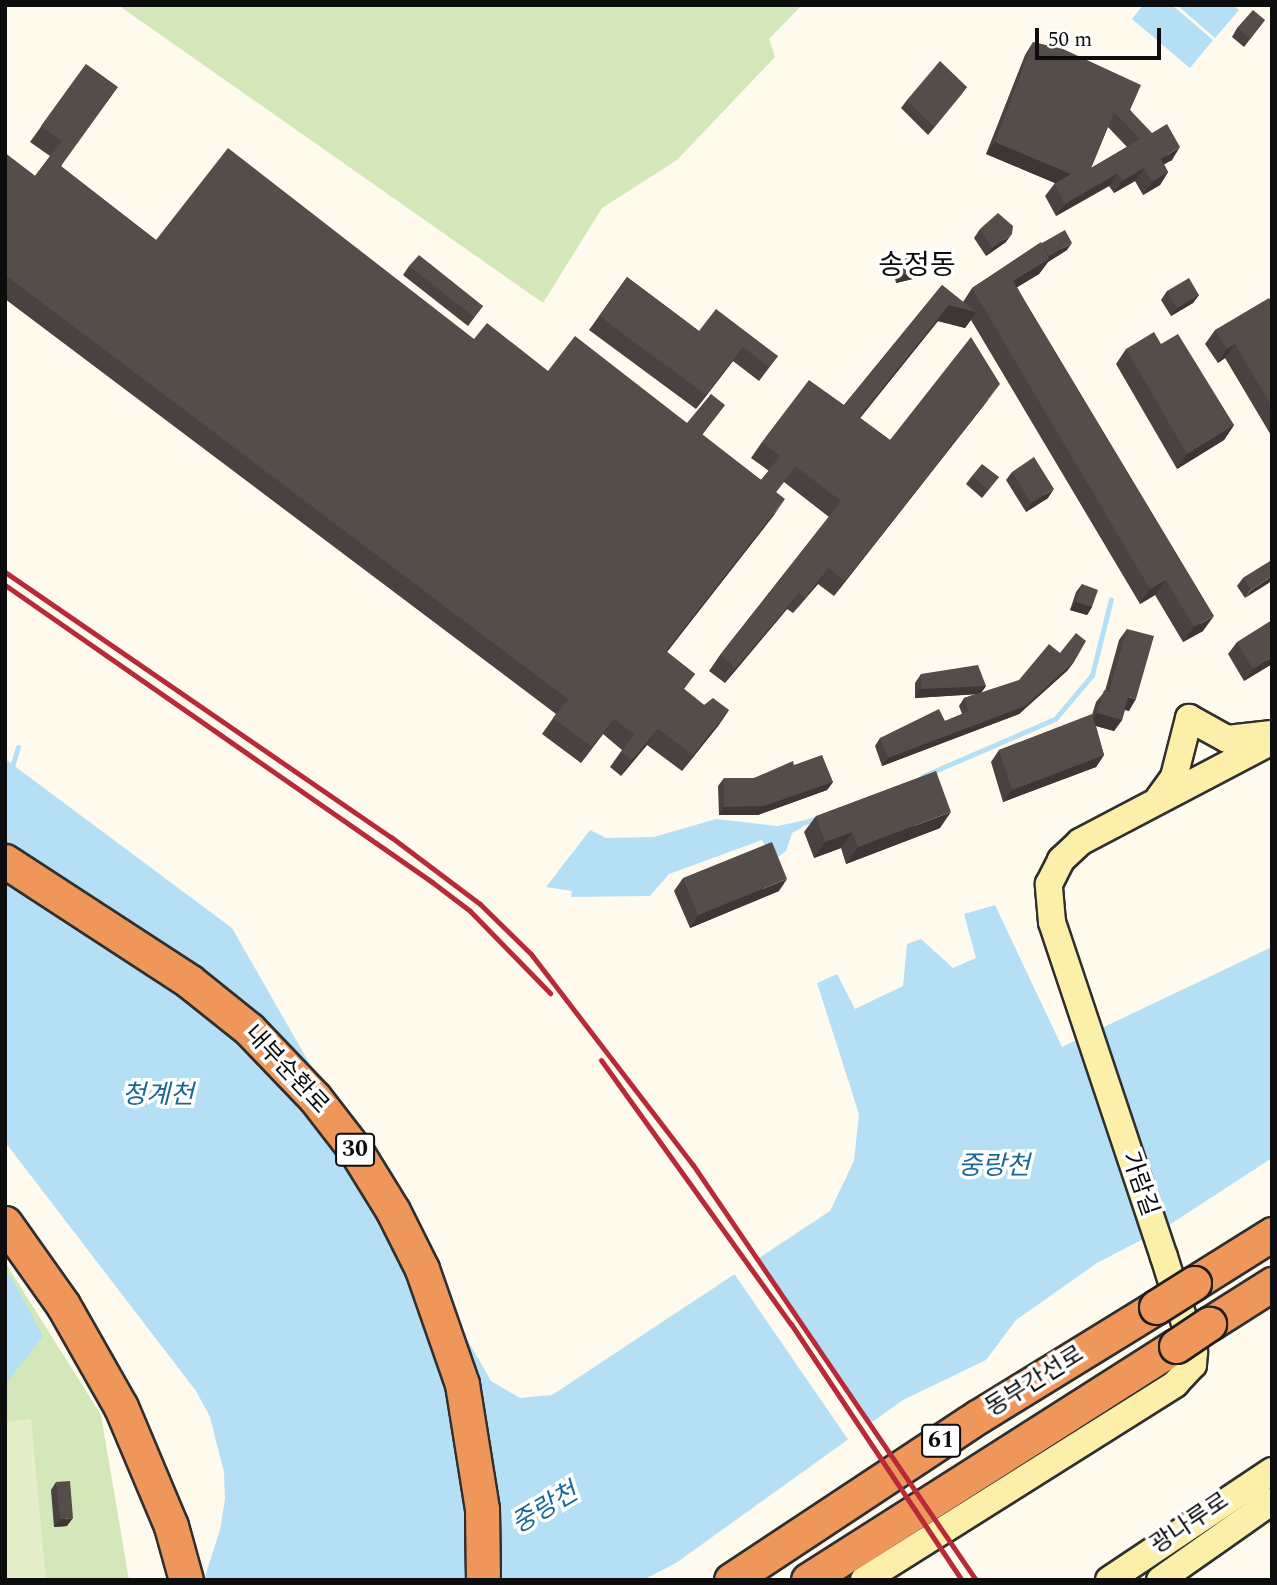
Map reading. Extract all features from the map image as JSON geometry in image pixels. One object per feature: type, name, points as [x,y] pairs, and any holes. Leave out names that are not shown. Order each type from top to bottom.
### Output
[{"type":"highway","name":"내부순환로","points":[[5,861],[190,981],[249,1029],[316,1098],[362,1161],[422,1269],[462,1384],[482,1509],[482,1580]]},
{"type":"highway","points":[[5,1223],[62,1305],[121,1407],[171,1526],[186,1580]]},
{"type":"highway","name":"동부간선로","points":[[731,1580],[935,1445],[1272,1234]]},
{"type":"highway","name":"동부간선로","points":[[808,1580],[1272,1284]]},
{"type":"street","points":[[1153,803],[1174,777],[1189,718],[1227,739],[1272,733]]},
{"type":"street","name":"가람길","points":[[864,1580],[1187,1376],[1194,1352],[1077,1003],[1052,922],[1049,884],[1070,850],[1108,827],[1272,741]]},
{"type":"street","name":"광나루로","points":[[1109,1580],[1272,1471]]},
{"type":"street","name":"광나루로","points":[[1160,1580],[1272,1501]]},
{"type":"green space","points":[[118,5],[802,5],[769,39],[775,57],[677,160],[602,208],[543,303]]},
{"type":"green space","points":[[5,1262],[101,1415],[129,1580],[5,1580]]},
{"type":"green space","points":[[31,1419],[46,1580],[5,1580],[5,1422]]},
{"type":"water","points":[[1143,5],[1172,5],[1213,40],[1190,68],[1132,19]]},
{"type":"water","points":[[1177,5],[1233,5],[1239,10],[1215,38]]},
{"type":"water","points":[[5,759],[232,928],[491,1381],[520,1398],[552,1395],[830,1211],[854,1161],[859,1114],[817,983],[837,974],[855,1009],[903,986],[907,944],[921,939],[953,968],[976,958],[964,914],[995,905],[1062,1047],[1272,947],[1272,1158],[1166,1227],[1097,1263],[1016,1320],[986,1360],[903,1400],[676,1563],[643,1580],[204,1580],[220,1530],[225,1499],[224,1472],[210,1417],[196,1391],[5,1142]]},
{"type":"water","points":[[716,819],[777,826],[802,821],[803,827],[792,833],[786,851],[773,861],[762,840],[669,874],[650,896],[571,897],[572,891],[546,887],[590,830],[606,838],[654,837]]},
{"type":"water","points":[[10,1275],[43,1336],[5,1385],[5,1279]]},
{"type":"pier","points":[[755,1257],[870,1427],[849,1441],[733,1272]]},
{"type":"building","points":[[1253,10],[1265,20],[1250,39],[1237,28]]},
{"type":"building","points":[[1033,42],[1063,49],[1141,85],[1130,110],[1152,133],[1167,124],[1180,147],[1161,159],[1168,172],[1152,182],[1144,168],[1122,181],[1118,173],[1065,204],[1054,184],[1071,174],[995,142]],"holes":[[[1114,112],[1140,139],[1091,168]]]},
{"type":"building","points":[[940,61],[967,87],[934,127],[907,100]]},
{"type":"building","points":[[86,64],[118,87],[61,166],[156,240],[228,148],[474,339],[487,323],[548,371],[575,336],[687,423],[711,394],[725,405],[702,434],[761,480],[780,456],[762,442],[809,380],[844,405],[942,285],[976,312],[949,305],[859,417],[890,440],[971,337],[1000,384],[845,581],[829,568],[805,598],[799,593],[736,668],[720,655],[841,501],[795,466],[776,492],[785,499],[666,651],[695,674],[683,688],[704,705],[713,698],[729,710],[693,755],[658,729],[632,760],[621,752],[634,734],[614,719],[592,747],[553,718],[568,699],[5,275],[5,153],[35,176],[62,141],[41,126]]},
{"type":"building","points":[[998,213],[1013,226],[1012,234],[992,248],[980,229]]},
{"type":"building","points":[[1065,230],[1072,243],[1049,256],[1042,243]]},
{"type":"building","points":[[1041,242],[1049,259],[1013,281],[1214,616],[1194,627],[1166,580],[1150,589],[972,288]]},
{"type":"building","points":[[922,250],[927,269],[902,275],[898,257]]},
{"type":"building","points":[[419,255],[483,306],[474,317],[409,266]]},
{"type":"building","points":[[627,277],[699,331],[716,309],[778,356],[769,367],[743,347],[706,395],[599,316]]},
{"type":"building","points":[[1189,278],[1199,295],[1177,308],[1167,291]]},
{"type":"building","points":[[1269,298],[1272,302],[1272,407],[1235,344],[1227,349],[1215,330]]},
{"type":"building","points":[[1154,332],[1161,344],[1178,334],[1234,425],[1187,454],[1126,349]]},
{"type":"building","points":[[1034,457],[1054,489],[1031,503],[1012,472]]},
{"type":"building","points":[[982,464],[999,477],[988,490],[972,476]]},
{"type":"building","points":[[1272,560],[1272,576],[1251,590],[1243,578]]},
{"type":"building","points":[[1082,584],[1098,590],[1092,607],[1076,602]]},
{"type":"building","points":[[1272,620],[1272,657],[1253,669],[1237,642]]},
{"type":"building","points":[[1127,629],[1154,636],[1136,699],[1128,697],[1122,720],[1097,713],[1104,690],[1109,692]]},
{"type":"building","points":[[1076,633],[1086,641],[1074,662],[1025,706],[888,758],[880,738],[939,709],[945,721],[969,711],[964,698],[1019,680],[1049,644],[1060,653]]},
{"type":"building","points":[[978,665],[986,686],[921,689],[921,674]]},
{"type":"building","points":[[1092,714],[1104,755],[1012,790],[999,750]]},
{"type":"building","points":[[822,755],[833,782],[764,806],[724,807],[724,778],[754,778],[793,761],[794,765]]},
{"type":"building","points":[[936,771],[951,812],[858,847],[852,832],[825,842],[816,816]]},
{"type":"building","points":[[772,842],[787,879],[698,915],[683,878]]},
{"type":"building","points":[[70,1481],[73,1518],[60,1519],[56,1482]]},
{"type":"waterway","points":[[923,776],[1055,719],[1092,675],[1111,599]]},
{"type":"waterway","points":[[11,770],[18,747]]},
{"type":"waterway","points":[[796,825],[820,817]]},
{"type":"railway","points":[[5,572],[391,837],[480,904],[531,954],[693,1165],[976,1580]]},
{"type":"railway","points":[[5,585],[432,882],[470,911],[550,993]]},
{"type":"railway","points":[[601,1060],[791,1324],[962,1580]]},
{"type":"district","name":"송정동","points":[[917,266]]},
{"type":"water label","name":"청계천","points":[[158,1096]]},
{"type":"water label","name":"중랑천","points":[[994,1167]]},
{"type":"water label","name":"중랑천","points":[[545,1509]]}]
